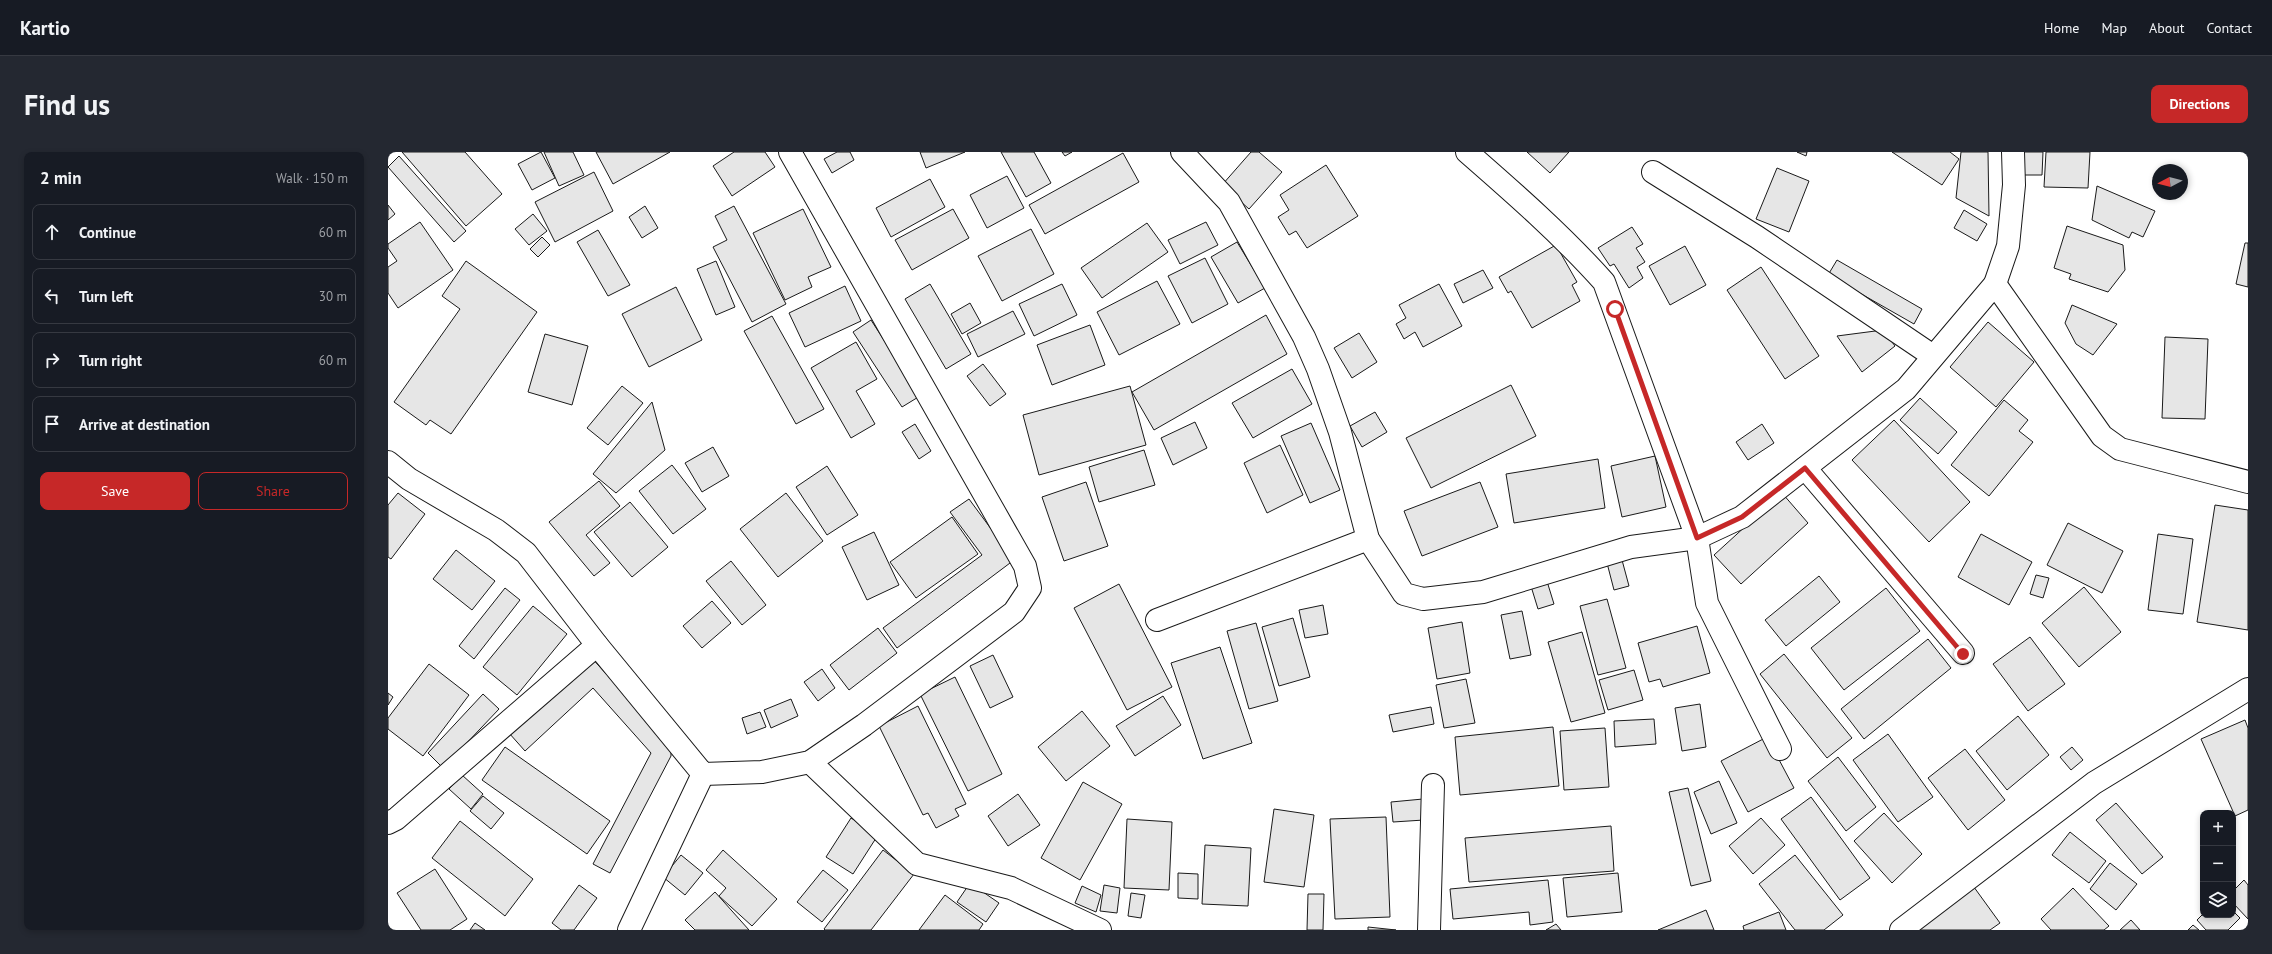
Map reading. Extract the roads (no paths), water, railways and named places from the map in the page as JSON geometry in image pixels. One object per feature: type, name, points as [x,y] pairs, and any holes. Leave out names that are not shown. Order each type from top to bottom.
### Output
[{"type":"street","points":[[1182,152],[1229,202],[1304,338],[1318,369],[1340,432],[1368,539],[1404,594],[1424,599],[1484,592],[1631,547],[1697,538],[1742,517],[1906,389],[1995,284],[2008,246],[2014,185],[2013,152]]},
{"type":"street","points":[[1467,152],[1524,201],[1587,263],[1604,282],[1697,538],[1707,603],[1780,749]]},
{"type":"street","points":[[703,774],[762,772],[810,762],[864,725],[1014,612],[1030,588],[1025,566],[792,153]]},
{"type":"street","points":[[1653,172],[1757,237],[1933,356]]},
{"type":"street","points":[[1995,284],[2102,436],[2120,449],[2248,482]]},
{"type":"street","points":[[388,462],[408,479],[496,530],[526,553],[597,645],[703,774]]},
{"type":"street","points":[[1805,468],[1963,654]]},
{"type":"street","points":[[1157,620],[1368,539]]},
{"type":"street","points":[[388,823],[396,819],[502,729],[597,645]]},
{"type":"street","points":[[1901,930],[2094,783],[2248,689]]},
{"type":"street","points":[[810,762],[917,864],[1011,888],[1098,930]]},
{"type":"street","points":[[629,930],[703,774]]},
{"type":"street","points":[[1429,930],[1433,784]]}]
